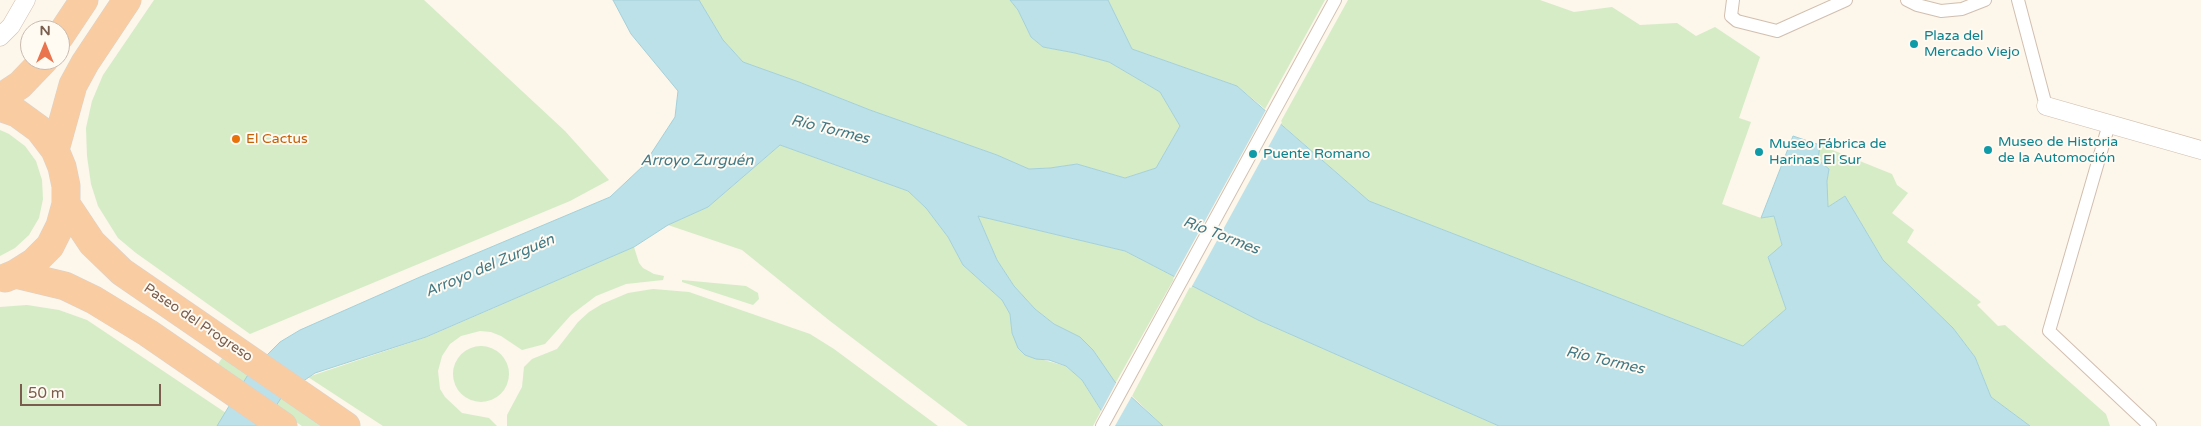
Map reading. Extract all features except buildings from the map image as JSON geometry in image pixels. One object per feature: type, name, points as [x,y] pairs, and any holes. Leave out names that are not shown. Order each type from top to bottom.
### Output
[{"type":"highway","points":[[70,21],[84,0]]},
{"type":"highway","points":[[55,150],[73,85],[85,62],[127,0]]},
{"type":"highway","points":[[0,98],[20,85],[34,70]]},
{"type":"highway","points":[[0,107],[17,113],[39,129],[55,150],[64,176],[66,204],[60,226],[50,246],[34,262],[8,277]]},
{"type":"highway","name":"Paseo del Progreso","points":[[66,204],[86,237],[107,260],[346,426]]},
{"type":"highway","points":[[8,277],[64,286],[94,300],[148,333],[282,425]]},
{"type":"street","points":[[0,37],[11,26],[26,0]]},
{"type":"street","points":[[1102,426],[1335,0]]},
{"type":"street","points":[[1733,0],[1731,16],[1737,21],[1777,31],[1846,0]]},
{"type":"street","points":[[1907,0],[1917,5],[1941,11],[1962,9],[1985,0]]},
{"type":"street","points":[[2019,1],[2046,106],[2201,150]]},
{"type":"street","points":[[2109,124],[2049,332],[2150,426]]},
{"type":"green space","points":[[154,0],[424,0],[565,131],[609,180],[570,201],[250,334],[136,253],[118,238],[98,206],[91,184],[86,128],[92,101],[103,75]]},
{"type":"green space","points":[[699,0],[1010,0],[1018,10],[1031,37],[1043,47],[1109,62],[1160,92],[1180,126],[1156,168],[1125,178],[1077,164],[1029,169],[997,155],[743,62],[723,40]]},
{"type":"green space","points":[[1108,0],[1325,0],[1265,109],[1237,86],[1132,49]]},
{"type":"green space","points":[[1348,0],[1540,0],[1574,12],[1612,7],[1640,25],[1677,23],[1696,36],[1715,27],[1760,57],[1739,118],[1751,122],[1722,204],[1761,218],[1774,216],[1782,246],[1768,257],[1786,309],[1743,346],[1369,201],[1280,123]]},
{"type":"green space","points":[[0,130],[25,146],[36,161],[42,180],[43,199],[39,218],[29,235],[15,248],[0,256]]},
{"type":"green space","points":[[780,145],[908,191],[926,208],[948,237],[963,265],[1002,300],[1010,314],[1012,333],[1025,355],[1066,366],[1082,380],[1101,411],[1093,426],[968,426],[830,321],[742,250],[668,225],[708,207]]},
{"type":"green space","points":[[1820,145],[1892,174],[1897,185],[1908,193],[1892,213],[1914,230],[1907,242],[1981,302],[1977,305],[1998,326],[2005,325],[2106,414],[2110,426],[2030,426],[1991,397],[1975,357],[1953,328],[1883,260],[1845,196],[1828,207],[1827,181],[1829,169],[1818,160]]},
{"type":"green space","points":[[978,216],[1125,251],[1175,277],[1115,384],[1093,350],[1080,337],[1054,324],[1035,309],[1014,286],[997,260]]},
{"type":"green space","points":[[634,247],[639,263],[643,268],[654,274],[664,276],[663,280],[626,284],[596,296],[571,315],[545,344],[522,350],[501,336],[491,332],[480,331],[461,336],[450,344],[442,356],[438,371],[440,389],[445,397],[462,413],[489,418],[497,426],[383,426],[308,377],[427,337]]},
{"type":"green space","points":[[682,280],[746,286],[758,293],[759,299],[753,305],[682,282]]},
{"type":"green space","points":[[1191,285],[1258,320],[1499,426],[1163,426],[1132,396]]},
{"type":"green space","points":[[653,289],[689,292],[810,334],[834,349],[938,426],[507,426],[507,415],[522,387],[524,367],[532,359],[557,349],[578,322],[602,304],[628,293]]},
{"type":"green space","points":[[27,305],[59,310],[87,320],[226,413],[217,426],[0,426],[0,307]]},
{"type":"green space","points":[[481,346],[501,354],[509,374],[501,394],[481,402],[461,394],[453,374],[461,354]]},
{"type":"green space","points":[[224,355],[327,426],[302,426],[216,367]]},
{"type":"water","points":[[613,0],[699,0],[723,40],[743,62],[997,155],[1029,169],[1077,164],[1125,178],[1156,168],[1180,126],[1160,92],[1109,62],[1043,47],[1031,37],[1018,10],[1010,0],[1108,0],[1132,49],[1237,86],[1369,201],[1743,346],[1786,309],[1768,257],[1782,245],[1774,216],[1761,218],[1793,136],[1820,145],[1818,160],[1829,169],[1827,181],[1828,207],[1845,196],[1883,260],[1953,328],[1975,357],[1991,397],[2030,426],[1499,426],[1258,320],[1125,251],[978,216],[997,260],[1014,286],[1035,309],[1054,324],[1080,337],[1093,350],[1115,382],[1163,426],[1111,426],[1082,380],[1066,366],[1025,355],[1018,348],[1012,333],[1010,314],[1002,300],[963,265],[948,237],[926,208],[908,191],[780,145],[708,207],[668,225],[634,247],[426,337],[315,373],[283,395],[263,426],[217,426],[249,373],[280,342],[300,330],[420,277],[610,197],[643,166],[675,117],[678,91],[631,34]]},
{"type":"pier","points":[[1267,108],[1282,122],[1191,288],[1173,279]]},
{"type":"pier","points":[[1117,381],[1133,394],[1115,426],[1108,426],[1100,413]]},
{"type":"place","name":"Plaza del Mercado Viejo","points":[[1914,44]]},
{"type":"place","name":"El Cactus","points":[[236,139]]},
{"type":"place","name":"Museo de Historia de la Automoción","points":[[1988,150]]},
{"type":"place","name":"Museo Fábrica de Harinas El Sur","points":[[1759,152]]},
{"type":"place","name":"Puente Romano","points":[[1253,154]]},
{"type":"water label","name":"Río Tormes","points":[[830,130]]},
{"type":"water label","name":"Arroyo Zurguén","points":[[697,161]]},
{"type":"water label","name":"Río Tormes","points":[[1221,236]]},
{"type":"water label","name":"Arroyo del Zurguén","points":[[490,266]]},
{"type":"water label","name":"Río Tormes","points":[[1605,361]]}]
